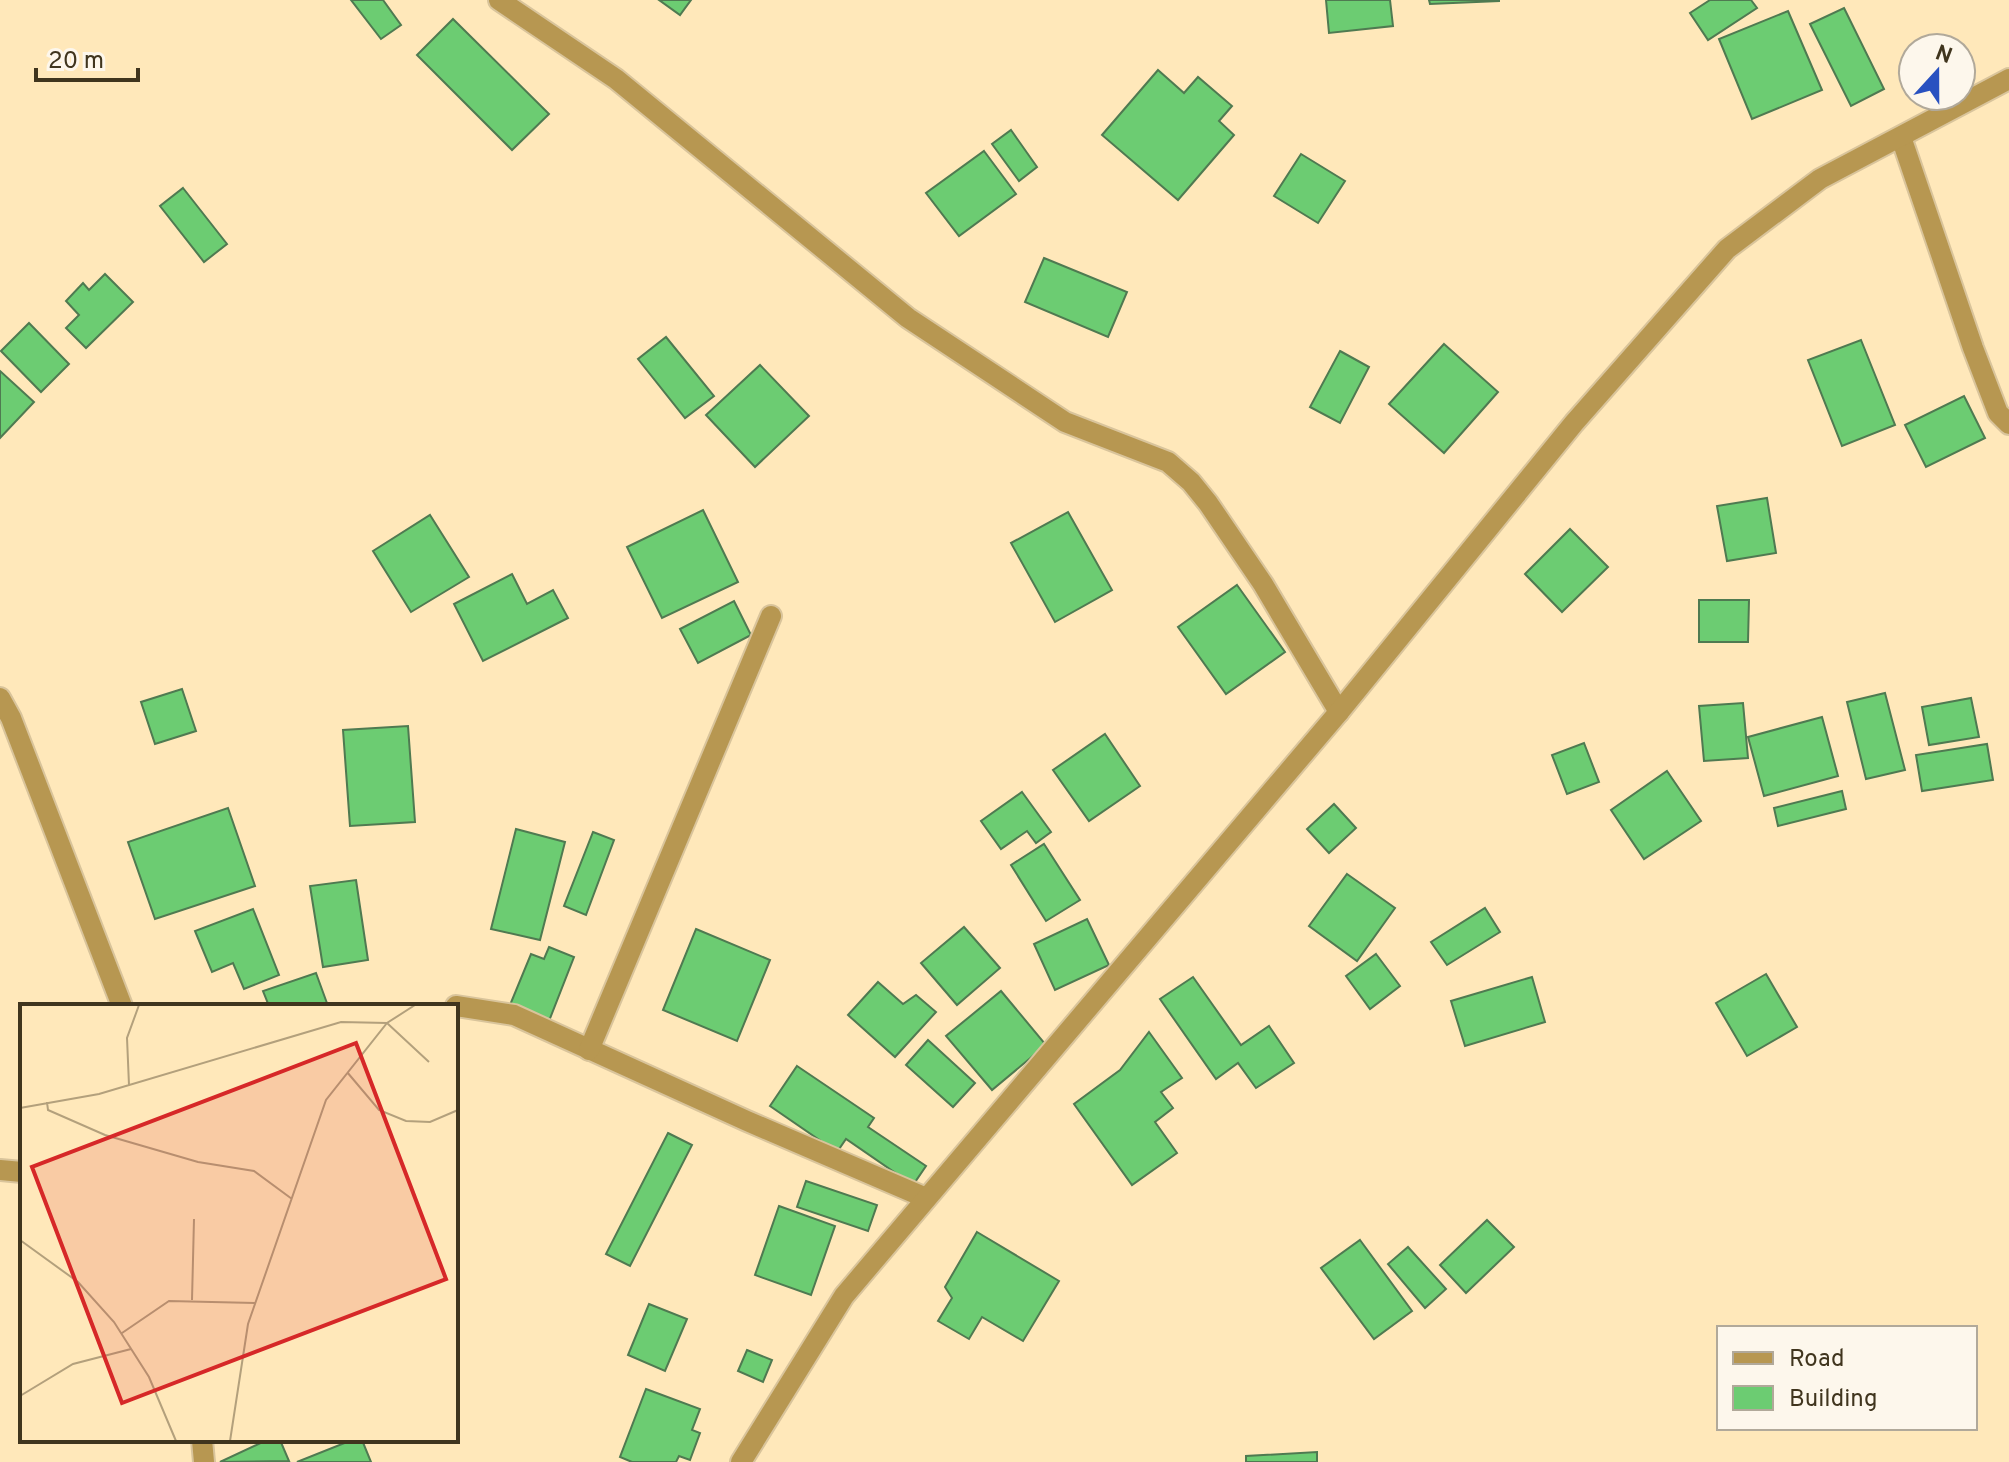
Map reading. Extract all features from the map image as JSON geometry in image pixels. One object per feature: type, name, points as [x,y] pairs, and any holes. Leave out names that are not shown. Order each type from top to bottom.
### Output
[{"type":"street","points":[[499,0],[616,79],[908,318],[1065,422],[1168,462],[1191,482],[1208,503],[1255,572],[1339,712]]},
{"type":"street","points":[[741,1462],[844,1296],[1339,712],[1574,423],[1727,249],[1820,179],[2009,79]]},
{"type":"street","points":[[1901,137],[1973,348],[1998,413],[2009,424]]},
{"type":"street","points":[[589,1050],[771,616]]},
{"type":"street","points":[[0,698],[11,718],[121,1004]]},
{"type":"street","points":[[458,1006],[514,1015],[926,1198]]},
{"type":"street","points":[[0,1170],[20,1172]]},
{"type":"street","points":[[202,1442],[204,1462]]},
{"type":"building","points":[[351,0],[383,0],[401,25],[381,39]]},
{"type":"building","points":[[659,0],[691,0],[680,15]]},
{"type":"building","points":[[1326,0],[1390,0],[1393,26],[1329,33]]},
{"type":"building","points":[[1429,0],[1499,0],[1499,1],[1430,4]]},
{"type":"building","points":[[1710,0],[1751,0],[1757,8],[1708,40],[1690,13]]},
{"type":"building","points":[[1844,8],[1884,89],[1851,106],[1810,24]]},
{"type":"building","points":[[1788,11],[1822,90],[1752,119],[1719,39]]},
{"type":"building","points":[[453,19],[549,114],[512,150],[417,55]]},
{"type":"building","points":[[1158,70],[1184,93],[1198,77],[1232,106],[1219,121],[1234,135],[1178,200],[1102,135]]},
{"type":"building","points":[[1011,130],[1037,167],[1019,181],[992,144]]},
{"type":"building","points":[[984,151],[1016,194],[959,236],[926,193]]},
{"type":"building","points":[[1301,154],[1345,181],[1318,223],[1274,196]]},
{"type":"building","points":[[183,188],[227,244],[204,262],[160,206]]},
{"type":"building","points":[[1044,258],[1127,292],[1108,337],[1025,302]]},
{"type":"building","points":[[105,274],[133,302],[86,348],[66,328],[79,315],[66,301],[83,283],[89,290]]},
{"type":"building","points":[[29,323],[69,364],[41,392],[1,351]]},
{"type":"building","points":[[666,337],[714,396],[685,418],[638,359]]},
{"type":"building","points":[[1861,340],[1895,425],[1842,446],[1808,360]]},
{"type":"building","points":[[1444,344],[1498,392],[1444,453],[1389,404]]},
{"type":"building","points":[[1340,351],[1369,367],[1340,423],[1310,407]]},
{"type":"building","points":[[760,365],[809,416],[755,467],[706,415]]},
{"type":"building","points":[[0,371],[34,402],[0,438]]},
{"type":"building","points":[[1964,396],[1985,438],[1926,467],[1905,425]]},
{"type":"building","points":[[1767,498],[1776,553],[1727,561],[1717,506]]},
{"type":"building","points":[[703,510],[738,582],[662,618],[627,547]]},
{"type":"building","points":[[1068,512],[1112,590],[1055,622],[1011,543]]},
{"type":"building","points":[[430,515],[469,577],[411,612],[373,551]]},
{"type":"building","points":[[1570,529],[1608,567],[1562,612],[1525,574]]},
{"type":"building","points":[[512,574],[527,604],[553,590],[568,618],[483,661],[454,604]]},
{"type":"building","points":[[1237,585],[1285,652],[1226,694],[1178,627]]},
{"type":"building","points":[[1699,600],[1749,600],[1748,642],[1699,642]]},
{"type":"building","points":[[734,601],[751,635],[698,663],[680,629]]},
{"type":"building","points":[[182,689],[196,731],[155,744],[141,702]]},
{"type":"building","points":[[1885,693],[1905,770],[1866,779],[1847,702]]},
{"type":"building","points":[[1971,698],[1979,737],[1929,745],[1922,707]]},
{"type":"building","points":[[1743,703],[1748,758],[1704,761],[1699,706]]},
{"type":"building","points":[[1822,717],[1838,776],[1764,796],[1748,737]]},
{"type":"building","points":[[408,726],[415,822],[350,826],[343,730]]},
{"type":"building","points":[[1105,734],[1140,786],[1089,821],[1053,770]]},
{"type":"building","points":[[1584,743],[1599,782],[1567,794],[1552,755]]},
{"type":"building","points":[[1987,744],[1993,780],[1922,791],[1916,755]]},
{"type":"building","points":[[1667,771],[1701,821],[1644,859],[1611,810]]},
{"type":"building","points":[[1842,791],[1846,809],[1778,826],[1774,808]]},
{"type":"building","points":[[1022,792],[1051,832],[1036,843],[1027,831],[1001,849],[981,821]]},
{"type":"building","points":[[1334,804],[1356,828],[1329,853],[1307,829]]},
{"type":"building","points":[[228,808],[255,886],[155,919],[128,842]]},
{"type":"building","points":[[516,829],[565,842],[540,940],[491,929]]},
{"type":"building","points":[[593,832],[614,840],[586,915],[564,906]]},
{"type":"building","points":[[1044,844],[1080,900],[1046,921],[1011,865]]},
{"type":"building","points":[[1347,874],[1395,908],[1357,961],[1309,926]]},
{"type":"building","points":[[356,880],[368,960],[323,967],[310,886]]},
{"type":"building","points":[[1485,908],[1500,932],[1447,965],[1431,942]]},
{"type":"building","points":[[253,909],[279,975],[244,989],[233,963],[212,972],[195,931]]},
{"type":"building","points":[[1087,919],[1109,965],[1055,990],[1034,944]]},
{"type":"building","points":[[964,927],[1000,968],[957,1005],[921,963]]},
{"type":"building","points":[[696,929],[770,960],[737,1041],[663,1010]]},
{"type":"building","points":[[549,947],[574,957],[549,1021],[510,1005],[531,954],[544,959]]},
{"type":"building","points":[[1376,954],[1400,986],[1370,1009],[1346,976]]},
{"type":"building","points":[[316,973],[327,1004],[268,1004],[263,991]]},
{"type":"building","points":[[1766,974],[1797,1027],[1747,1056],[1716,1003]]},
{"type":"building","points":[[1193,977],[1241,1045],[1269,1026],[1294,1063],[1256,1088],[1238,1063],[1216,1079],[1160,999]]},
{"type":"building","points":[[1532,977],[1545,1022],[1465,1046],[1451,1001]]},
{"type":"building","points":[[878,982],[903,1004],[916,995],[936,1012],[895,1057],[848,1015]]},
{"type":"building","points":[[1001,991],[1046,1045],[992,1090],[946,1036]]},
{"type":"building","points":[[1149,1032],[1182,1078],[1161,1092],[1173,1108],[1155,1122],[1177,1153],[1132,1185],[1074,1104],[1120,1070]]},
{"type":"building","points":[[928,1040],[975,1083],[953,1107],[906,1065]]},
{"type":"building","points":[[797,1066],[874,1118],[868,1127],[926,1166],[913,1185],[846,1139],[837,1152],[770,1106]]},
{"type":"building","points":[[668,1133],[692,1145],[630,1266],[606,1254]]},
{"type":"building","points":[[806,1181],[877,1205],[868,1231],[797,1207]]},
{"type":"building","points":[[779,1206],[835,1226],[811,1295],[755,1275]]},
{"type":"building","points":[[1487,1220],[1514,1247],[1466,1293],[1440,1265]]},
{"type":"building","points":[[977,1232],[1059,1281],[1023,1341],[982,1317],[969,1339],[938,1321],[952,1298],[945,1287]]},
{"type":"building","points":[[1360,1240],[1412,1311],[1374,1339],[1321,1268]]},
{"type":"building","points":[[1408,1247],[1446,1289],[1425,1308],[1388,1264]]},
{"type":"building","points":[[649,1304],[687,1319],[665,1371],[628,1355]]},
{"type":"building","points":[[747,1350],[772,1360],[763,1382],[738,1371]]},
{"type":"building","points":[[646,1389],[700,1409],[692,1430],[700,1433],[690,1460],[679,1456],[676,1462],[632,1462],[620,1457]]},
{"type":"building","points":[[263,1442],[281,1442],[289,1461],[220,1462]]},
{"type":"building","points":[[347,1442],[363,1442],[371,1462],[297,1462]]},
{"type":"building","points":[[1317,1452],[1317,1462],[1246,1462],[1246,1456]]}]
